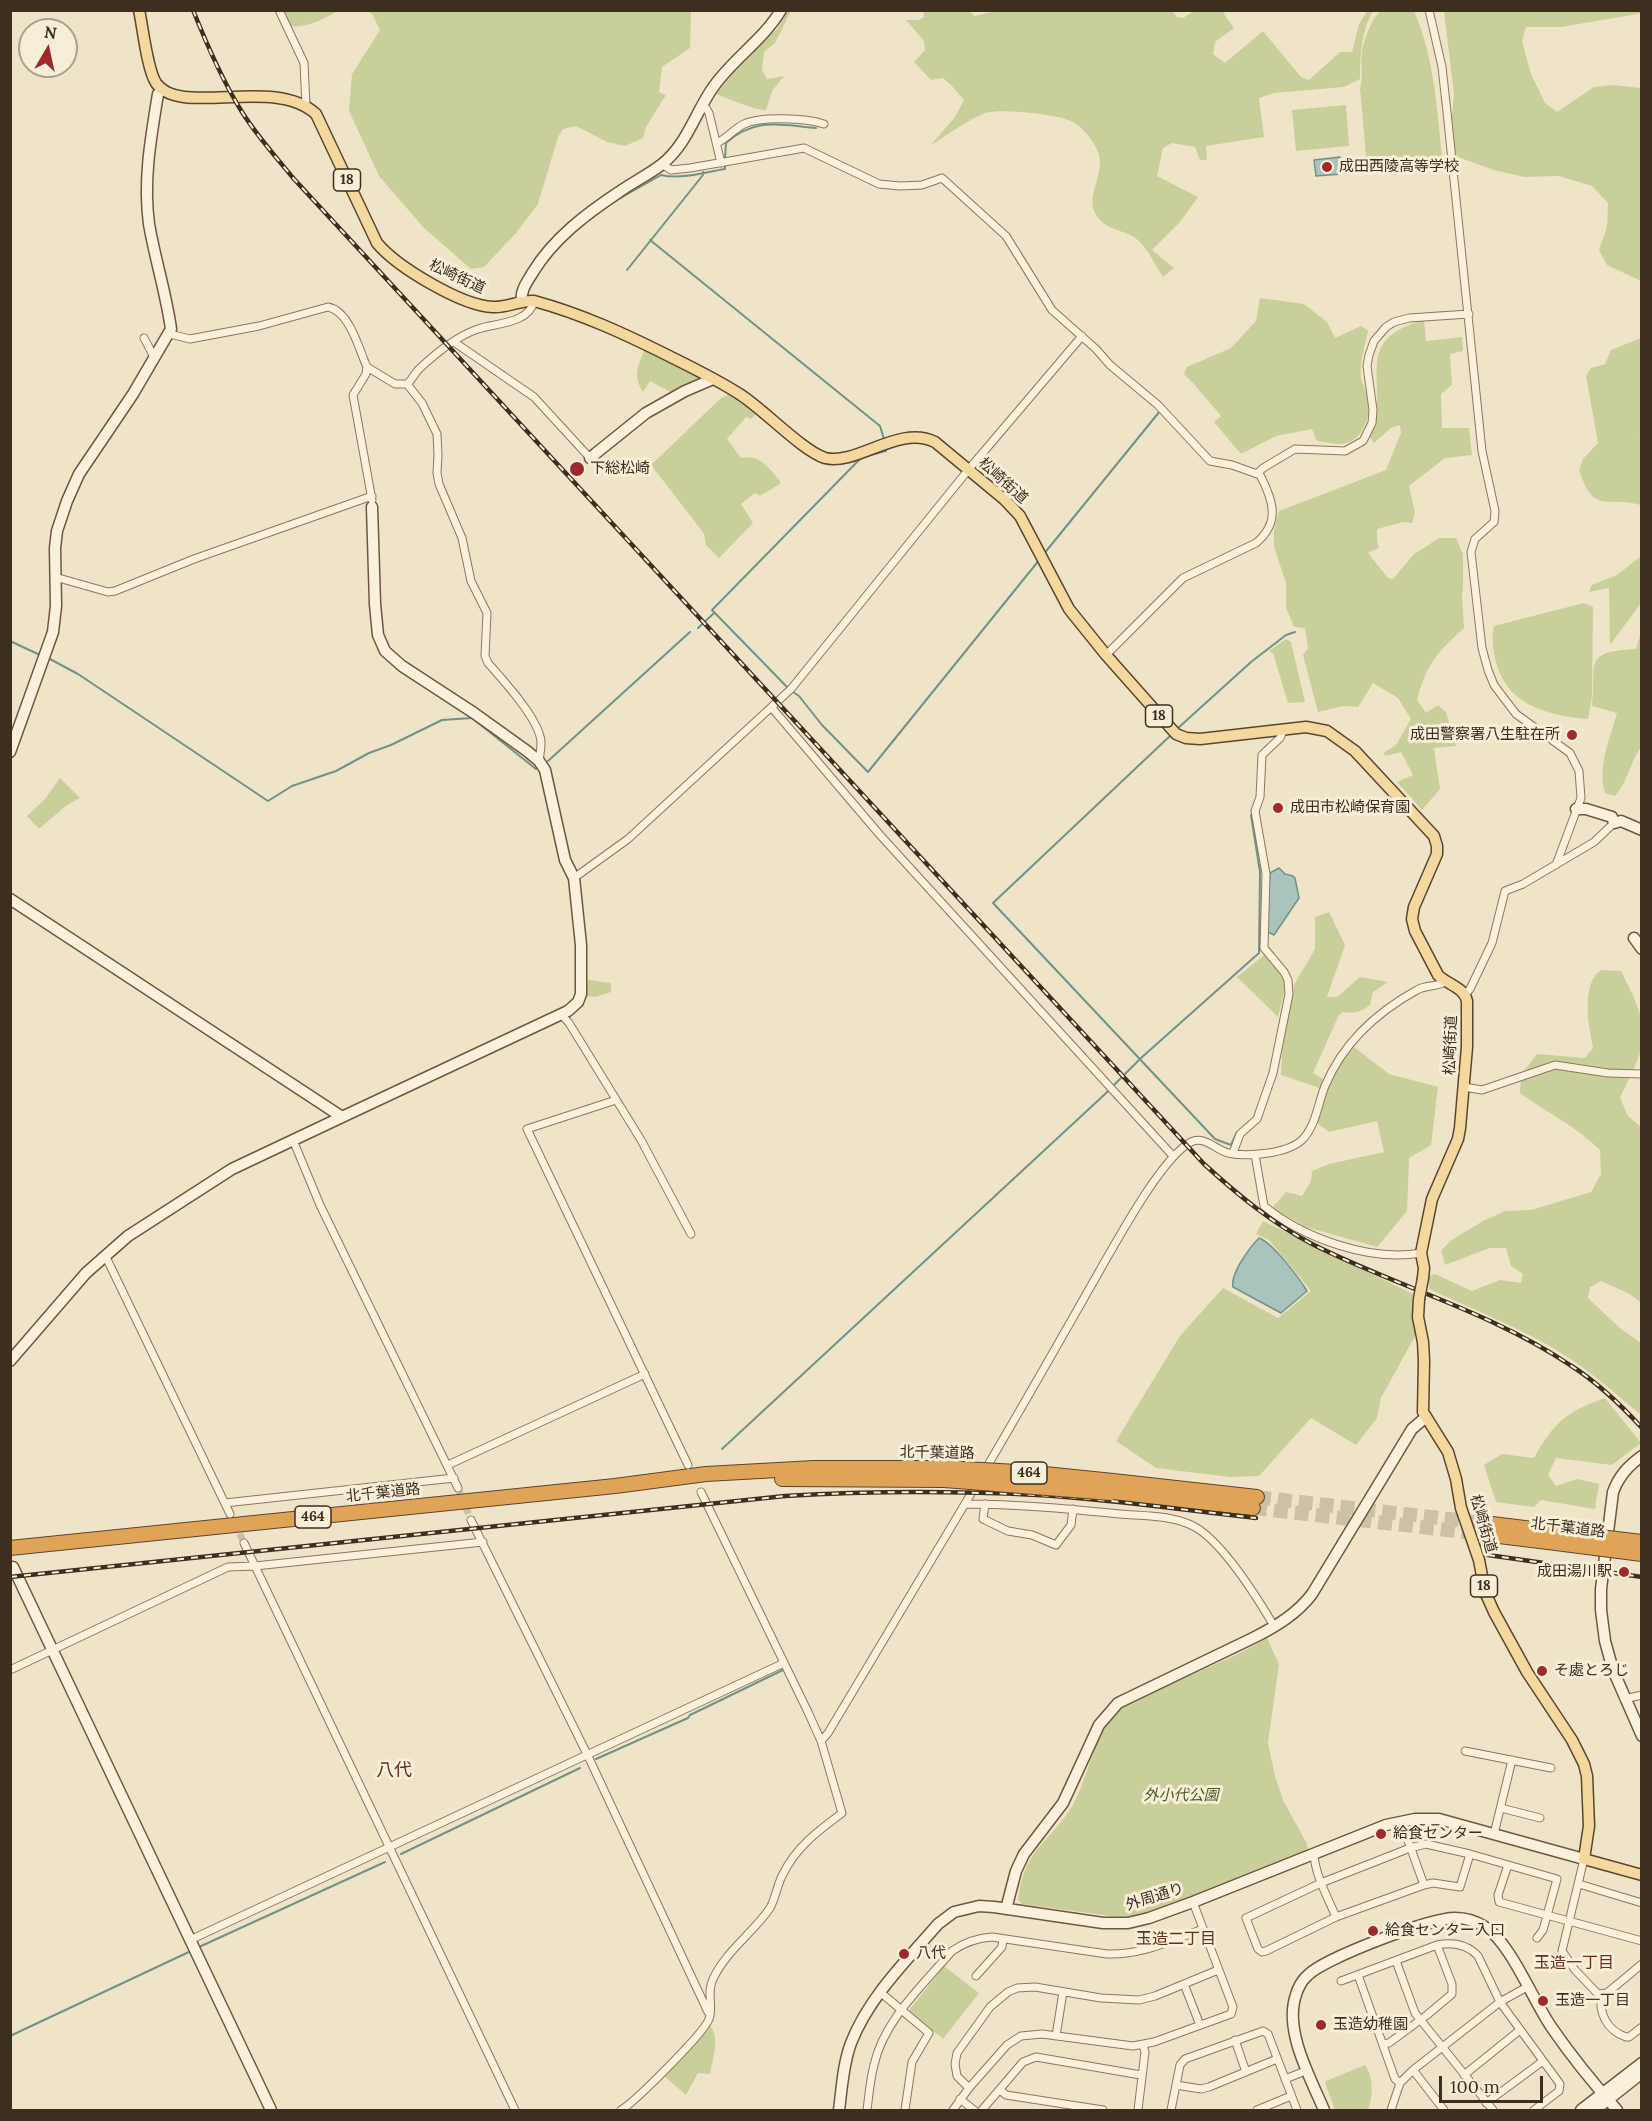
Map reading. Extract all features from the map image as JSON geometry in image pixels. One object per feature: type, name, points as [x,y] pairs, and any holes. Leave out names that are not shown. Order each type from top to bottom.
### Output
[{"type":"highway","name":"北千葉道路","points":[[10,1548],[615,1486],[706,1474],[814,1468],[945,1474],[1035,1473],[1112,1487],[1255,1502]]},
{"type":"highway","name":"北千葉道路","points":[[1492,1529],[1557,1537],[1641,1542]]},
{"type":"highway","name":"北千葉道路","points":[[1557,1537],[1641,1554]]},
{"type":"main road","points":[[139,10],[154,79],[162,89],[188,98],[246,95],[273,97],[306,106]]},
{"type":"main road","name":"松崎街道","points":[[306,106],[319,119],[373,235],[390,257],[405,267],[445,290],[475,303],[495,308],[522,301],[534,302],[609,327],[714,379],[755,404],[804,445],[821,456],[834,459],[843,458],[904,438],[922,437],[935,442],[1005,500],[1020,516],[1069,609],[1172,730],[1180,736],[1200,739],[1284,729],[1315,728],[1327,731],[1346,742],[1430,829],[1437,846],[1437,854],[1414,907],[1412,925],[1426,955],[1443,980],[1465,995],[1467,1047],[1458,1139],[1432,1199],[1421,1253],[1424,1268],[1418,1317],[1424,1361],[1422,1407],[1448,1452],[1461,1508],[1479,1560],[1485,1592],[1494,1612],[1527,1672],[1572,1740],[1584,1764],[1587,1776],[1589,1826],[1584,1859]]},
{"type":"main road","points":[[1584,1859],[1641,1875]]},
{"type":"street","points":[[279,10],[304,63],[306,106]]},
{"type":"street","points":[[522,301],[522,292],[529,279],[542,257],[557,240],[592,211],[662,164],[679,148],[715,84],[739,57],[771,27],[781,10]]},
{"type":"street","points":[[1429,10],[1443,78],[1482,451],[1496,517],[1491,525],[1475,539],[1472,552],[1484,659],[1494,684],[1516,714],[1564,748],[1574,760],[1579,771],[1582,792],[1557,865]]},
{"type":"street","points":[[10,752],[45,656],[55,621],[57,531],[67,501],[79,474],[170,334],[170,323],[152,236],[147,196],[148,161],[158,94],[162,89]]},
{"type":"street","points":[[701,107],[706,108],[709,113],[722,163]]},
{"type":"street","points":[[717,143],[737,128],[750,122],[799,120],[824,124]]},
{"type":"street","points":[[662,164],[671,170],[804,148],[879,184],[922,185],[942,178],[1006,237],[1052,310],[1110,365],[1158,405],[1210,461],[1258,473],[1271,497],[1273,507],[1270,522],[1261,539],[1183,578],[1106,655]]},
{"type":"street","points":[[407,384],[418,370],[454,342],[476,330],[520,317],[531,310],[534,302]]},
{"type":"street","points":[[10,1361],[86,1273],[146,1223],[232,1169],[561,1014],[578,1002],[582,986],[581,945],[574,878],[565,860],[545,770],[539,761],[474,713],[402,666],[385,651],[378,635],[372,501],[353,395],[368,367],[363,351],[353,333],[338,310],[328,307],[259,326],[190,339],[170,334]]},
{"type":"street","points":[[1258,473],[1295,449],[1345,451],[1363,441],[1372,423],[1373,410],[1367,366],[1369,355],[1374,341],[1386,327],[1409,318],[1469,314]]},
{"type":"street","points":[[574,878],[628,839],[791,689],[969,470],[1082,336]]},
{"type":"street","points":[[144,338],[154,357]]},
{"type":"street","points":[[454,342],[534,398],[590,458],[646,413],[685,391],[714,379]]},
{"type":"street","points":[[368,367],[395,384],[407,384]]},
{"type":"street","points":[[407,384],[422,403],[436,434],[439,483],[462,538],[471,582],[487,613],[485,656],[488,663],[528,713],[541,741],[539,761]]},
{"type":"street","points":[[55,577],[108,592],[115,591],[195,559],[372,501]]},
{"type":"street","points":[[772,708],[879,835],[1173,1156]]},
{"type":"street","points":[[1233,1154],[1240,1134],[1257,1119],[1273,1073],[1288,994],[1288,980],[1284,972],[1264,948],[1266,874],[1255,810],[1260,797],[1262,755],[1280,738],[1284,729]]},
{"type":"street","points":[[1576,809],[1586,809],[1612,818],[1614,823]]},
{"type":"street","points":[[1465,995],[1492,943],[1505,891],[1523,885],[1594,842],[1614,823],[1621,821],[1641,830]]},
{"type":"street","points":[[10,899],[342,1117]]},
{"type":"street","points":[[1634,938],[1641,949]]},
{"type":"street","points":[[820,1741],[828,1733],[965,1504],[1131,1218],[1173,1156],[1191,1142],[1200,1140],[1233,1154],[1255,1155],[1290,1147],[1302,1140],[1311,1125],[1325,1084],[1352,1039],[1367,1024],[1418,989],[1438,985],[1443,983],[1443,980]]},
{"type":"street","points":[[561,1014],[569,1023],[641,1140],[691,1234]]},
{"type":"street","points":[[1464,1088],[1482,1090],[1555,1065],[1608,1073],[1641,1074]]},
{"type":"street","points":[[616,1100],[527,1129],[688,1465]]},
{"type":"street","points":[[293,1140],[320,1205],[458,1488]]},
{"type":"street","points":[[1255,1155],[1264,1206],[1272,1213],[1307,1233],[1371,1253],[1385,1255],[1421,1253]]},
{"type":"street","points":[[105,1255],[230,1514]]},
{"type":"street","points":[[448,1465],[645,1374]]},
{"type":"street","points":[[1006,1908],[1016,1871],[1024,1854],[1063,1803],[1099,1725],[1118,1703],[1274,1626],[1301,1607],[1312,1594],[1412,1429],[1426,1417]]},
{"type":"street","points":[[1641,1456],[1622,1474],[1613,1492],[1600,1589],[1600,1610],[1605,1641],[1624,1699],[1641,1736]]},
{"type":"street","points":[[225,1503],[453,1478]]},
{"type":"street","points":[[621,2110],[635,2100],[701,2031],[710,2017],[709,1991],[717,1971],[769,1910],[777,1895],[781,1878],[796,1852],[815,1833],[842,1813],[820,1741],[700,1492]]},
{"type":"street","points":[[965,1504],[1016,1504],[1174,1519],[1196,1528],[1221,1549],[1274,1626]]},
{"type":"street","points":[[985,1504],[983,1519],[1008,1531],[1032,1535],[1056,1545],[1071,1525],[1073,1509]]},
{"type":"street","points":[[471,1520],[588,1756],[710,2017]]},
{"type":"street","points":[[10,1670],[228,1567],[483,1542]]},
{"type":"street","points":[[244,1543],[515,2110]]},
{"type":"street","points":[[13,1567],[271,2110]]},
{"type":"street","points":[[191,1941],[784,1663]]},
{"type":"street","points":[[1624,1699],[1641,1695]]},
{"type":"street","points":[[1465,1751],[1551,1768]]},
{"type":"street","points":[[1494,1834],[1512,1760]]},
{"type":"street","points":[[1501,1808],[1540,1818]]},
{"type":"street","name":"外周通り","points":[[839,2110],[850,2044],[863,2016],[880,1992],[945,1917],[966,1908],[979,1906],[1006,1908],[1103,1923],[1128,1923],[1192,1902],[1386,1825],[1415,1819],[1439,1819],[1584,1859]]},
{"type":"street","points":[[1401,1821],[1424,1885]]},
{"type":"street","points":[[1470,1854],[1460,1887],[1433,1883],[1424,1885],[1336,1917],[1266,1951],[1262,1952],[1258,1949],[1246,1918],[1248,1915],[1322,1883],[1410,1848],[1426,1844],[1470,1854],[1557,1878],[1543,1930],[1537,1938]]},
{"type":"street","points":[[1314,1854],[1322,1883],[1336,1917]]},
{"type":"street","points":[[1584,1859],[1562,1951],[1594,1992],[1600,1994],[1607,1993],[1641,1964]]},
{"type":"street","points":[[1508,1864],[1498,1895],[1499,1902],[1641,1941]]},
{"type":"street","points":[[1579,1884],[1641,1903]]},
{"type":"street","points":[[953,2110],[969,2088],[1013,2040],[1035,2034],[1094,2042],[1143,2045],[1231,2014],[1233,2011],[1192,1902]]},
{"type":"street","points":[[1324,2110],[1293,2026],[1292,2009],[1299,1986],[1306,1976],[1328,1961],[1433,1922],[1455,1918],[1472,1920],[1494,1934],[1502,1943],[1551,2028],[1617,2110]]},
{"type":"street","points":[[867,2110],[877,2055],[886,2034],[902,2010],[952,1952],[960,1946],[983,1938],[1107,1954],[1124,1954],[1143,1952],[1203,1929]]},
{"type":"street","points":[[976,1976],[1002,1947],[1003,1939]]},
{"type":"street","points":[[1341,1981],[1437,1945],[1450,1943],[1473,1951],[1478,1956],[1500,2002],[1561,2088],[1534,2110]]},
{"type":"street","points":[[1383,2044],[1389,2043],[1421,2020],[1452,1994],[1452,1984],[1437,1945]]},
{"type":"street","points":[[1396,1960],[1415,2013],[1492,2110]]},
{"type":"street","points":[[969,2088],[957,2076],[955,2058],[957,2053],[990,2007],[1008,1992],[1017,1988],[1035,1987],[1128,2001],[1139,2000],[1218,1970]]},
{"type":"street","points":[[1358,1975],[1395,2079],[1400,2083]]},
{"type":"street","points":[[1184,1984],[1200,2025]]},
{"type":"street","points":[[1391,2110],[1400,2083],[1413,2070],[1500,2002],[1527,1987]]},
{"type":"street","points":[[880,1992],[929,2033],[912,2062],[905,2110]]},
{"type":"street","points":[[1056,2036],[1063,1992]]},
{"type":"street","points":[[1600,1994],[1606,2024],[1626,2037],[1641,2027]]},
{"type":"street","points":[[1464,2075],[1520,2030]]},
{"type":"street","points":[[1171,2110],[1180,2065],[1185,2059],[1263,2031],[1268,2034],[1297,2110]]},
{"type":"street","points":[[1235,2040],[1246,2072]]},
{"type":"street","points":[[1138,2110],[1145,2052],[1143,2045]]},
{"type":"street","points":[[982,2110],[1023,2062],[1036,2057],[1141,2074]]},
{"type":"street","points":[[1176,2085],[1201,2089],[1277,2059]]},
{"type":"street","points":[[1486,2103],[1543,2061]]},
{"type":"street","points":[[1595,2110],[1605,2097],[1641,2063]]},
{"type":"street","points":[[1285,2079],[1308,2070]]},
{"type":"street","points":[[1413,2070],[1444,2110]]},
{"type":"street","points":[[1581,2110],[1641,2073]]},
{"type":"street","points":[[1000,2090],[1006,2095],[1103,2110]]},
{"type":"street","points":[[1260,2110],[1292,2096]]},
{"type":"street","points":[[960,2099],[974,2110]]},
{"type":"green space","points":[[999,10],[1171,10],[1177,17],[1183,18],[1194,11],[1222,11],[1234,28],[1215,42],[1213,54],[1225,63],[1263,31],[1301,77],[1309,80],[1340,52],[1352,52],[1359,24],[1367,11],[1373,11],[1362,43],[1360,79],[1344,87],[1274,93],[1259,98],[1264,137],[1206,146],[1207,160],[1200,160],[1195,147],[1172,143],[1163,148],[1157,176],[1198,197],[1180,222],[1152,250],[1174,268],[1163,277],[1140,242],[1129,234],[1105,224],[1095,213],[1093,200],[1100,163],[1099,155],[1088,135],[1071,121],[1015,111],[985,113],[930,146],[955,117],[964,100],[943,78],[931,80],[914,62],[925,50],[924,41],[906,20],[918,20],[924,17],[923,11],[969,11],[975,16]]},
{"type":"green space","points":[[277,11],[338,11],[313,23],[293,27],[285,26]]},
{"type":"green space","points":[[366,11],[691,11],[690,48],[662,67],[659,92],[666,95],[646,127],[643,138],[625,146],[607,142],[576,126],[563,129],[558,137],[538,204],[516,233],[484,267],[471,269],[423,227],[379,176],[349,111],[352,74],[380,30],[372,14]]},
{"type":"green space","points":[[786,11],[791,11],[775,43],[764,52],[762,70],[767,79],[784,76],[772,91],[766,110],[716,94],[740,64],[778,28]]},
{"type":"green space","points":[[1380,11],[1414,11],[1431,67],[1443,164],[1390,169],[1389,165],[1367,167],[1360,88],[1362,55],[1369,29]]},
{"type":"green space","points":[[1444,11],[1641,11],[1638,14],[1561,27],[1526,27],[1522,41],[1531,74],[1545,103],[1557,112],[1594,87],[1613,85],[1641,88],[1641,281],[1607,265],[1599,250],[1607,227],[1608,203],[1592,186],[1559,176],[1524,177],[1494,170],[1455,156],[1450,133],[1454,95]]},
{"type":"green space","points":[[1346,105],[1349,146],[1296,151],[1292,110]]},
{"type":"green space","points":[[1260,298],[1304,304],[1327,322],[1335,338],[1361,326],[1368,331],[1361,372],[1369,412],[1365,425],[1353,440],[1341,444],[1317,441],[1312,429],[1276,436],[1241,454],[1214,422],[1221,416],[1184,374],[1187,367],[1231,348],[1256,321]]},
{"type":"green space","points":[[1424,320],[1426,341],[1462,337],[1463,351],[1450,354],[1452,385],[1441,394],[1442,428],[1469,428],[1472,455],[1445,458],[1409,486],[1415,512],[1412,523],[1403,522],[1377,529],[1379,548],[1368,553],[1388,578],[1393,579],[1413,555],[1439,538],[1456,538],[1463,554],[1464,628],[1434,660],[1424,677],[1417,700],[1426,713],[1438,705],[1446,712],[1456,746],[1434,748],[1440,789],[1422,810],[1397,782],[1413,775],[1401,752],[1386,756],[1383,753],[1396,745],[1411,719],[1398,698],[1373,683],[1358,707],[1343,706],[1318,712],[1303,655],[1308,648],[1305,628],[1294,627],[1286,608],[1286,583],[1274,547],[1274,529],[1279,511],[1386,470],[1401,433],[1400,425],[1391,428],[1374,443],[1370,437],[1376,418],[1379,353],[1386,340],[1401,329]]},
{"type":"green space","points":[[1641,338],[1642,436],[1639,438],[1642,441],[1641,505],[1602,501],[1590,493],[1579,470],[1583,459],[1598,443],[1586,376],[1591,368],[1605,364],[1611,350]]},
{"type":"green space","points":[[645,349],[701,377],[700,382],[672,393],[650,381],[643,392],[637,375]]},
{"type":"green space","points":[[732,392],[758,412],[751,419],[746,417],[727,439],[741,458],[754,458],[764,463],[780,481],[780,484],[760,496],[755,493],[741,504],[753,523],[719,558],[706,545],[704,534],[651,465],[720,399]]},
{"type":"green space","points":[[1641,556],[1641,603],[1610,645],[1609,588],[1589,592],[1592,585],[1617,575]]},
{"type":"green space","points":[[1584,603],[1593,607],[1592,696],[1588,719],[1543,710],[1518,697],[1500,674],[1492,638],[1494,626]]},
{"type":"green space","points":[[1641,634],[1641,747],[1615,796],[1605,793],[1603,763],[1617,713],[1592,706],[1594,669],[1600,657],[1607,653],[1636,649]]},
{"type":"green space","points":[[1286,639],[1291,642],[1305,702],[1288,703],[1273,653],[1269,651]]},
{"type":"green space","points":[[60,778],[80,798],[67,805],[39,829],[27,816],[45,799]]},
{"type":"green space","points":[[1329,912],[1345,945],[1327,997],[1337,997],[1360,977],[1388,982],[1373,992],[1370,1005],[1367,1007],[1354,1013],[1342,1012],[1313,1073],[1329,1083],[1350,1049],[1354,1047],[1389,1074],[1438,1087],[1431,1145],[1409,1158],[1407,1211],[1377,1247],[1306,1227],[1272,1208],[1286,1192],[1302,1196],[1311,1181],[1312,1171],[1329,1164],[1384,1152],[1377,1121],[1329,1132],[1317,1123],[1325,1090],[1281,1075],[1283,1036],[1294,985],[1315,949],[1315,917]]},
{"type":"green space","points":[[1264,955],[1284,979],[1284,993],[1278,1017],[1237,977]]},
{"type":"green space","points":[[1601,970],[1621,971],[1639,1009],[1643,1030],[1639,1056],[1620,1098],[1628,1116],[1641,1127],[1641,1303],[1630,1294],[1601,1281],[1590,1287],[1588,1298],[1621,1329],[1641,1343],[1641,1415],[1569,1358],[1518,1329],[1429,1289],[1429,1276],[1435,1274],[1472,1291],[1500,1280],[1521,1283],[1523,1274],[1511,1266],[1506,1248],[1490,1248],[1445,1265],[1441,1251],[1450,1241],[1505,1211],[1531,1210],[1591,1192],[1601,1174],[1600,1150],[1571,1127],[1520,1093],[1521,1075],[1537,1054],[1585,1058],[1593,1048],[1588,1018],[1588,996],[1594,977]]},
{"type":"green space","points":[[588,980],[611,983],[611,992],[595,997],[585,996]]},
{"type":"green space","points":[[1263,1221],[1413,1294],[1419,1329],[1381,1398],[1377,1418],[1356,1445],[1311,1418],[1259,1476],[1230,1477],[1156,1468],[1116,1441],[1180,1336],[1223,1288],[1278,1318],[1311,1291],[1269,1240],[1256,1234]]},
{"type":"green space","points":[[1605,1398],[1641,1443],[1612,1465],[1556,1458],[1548,1475],[1556,1486],[1577,1479],[1599,1484],[1595,1509],[1541,1500],[1534,1507],[1496,1502],[1484,1465],[1502,1454],[1534,1458],[1548,1435],[1562,1420],[1580,1408]]},
{"type":"green space","name":"外小代公園","points":[[1267,1638],[1279,1664],[1268,1743],[1283,1800],[1308,1850],[1182,1901],[1136,1916],[1118,1917],[1022,1904],[1018,1900],[1025,1870],[1036,1851],[1060,1823],[1076,1799],[1101,1735],[1116,1713],[1135,1699],[1221,1662]]},
{"type":"green space","points":[[944,1966],[979,1993],[943,2039],[910,2012],[910,2009]]},
{"type":"green space","points":[[710,2025],[715,2042],[710,2074],[698,2073],[686,2095],[664,2076]]},
{"type":"green space","points":[[1365,2065],[1372,2087],[1368,2110],[1335,2110],[1326,2081]]},
{"type":"water","points":[[1340,157],[1342,174],[1316,176],[1314,160]]},
{"type":"water","points":[[1279,868],[1285,874],[1295,878],[1299,898],[1274,935],[1266,931],[1270,873]]},
{"type":"water","points":[[1259,1238],[1278,1253],[1307,1291],[1281,1313],[1233,1287],[1238,1268]]},
{"type":"waterway","points":[[725,159],[726,143],[747,129],[768,125],[816,128]]},
{"type":"waterway","points":[[610,204],[661,175],[677,177],[693,175],[725,169],[725,165]]},
{"type":"waterway","points":[[627,270],[703,175],[703,172]]},
{"type":"waterway","points":[[650,240],[880,426],[884,439]]},
{"type":"waterway","points":[[1043,555],[1160,411]]},
{"type":"waterway","points":[[788,688],[712,610],[857,462],[863,457],[886,451],[886,448]]},
{"type":"waterway","points":[[793,692],[868,772],[1040,559]]},
{"type":"waterway","points":[[698,628],[714,613]]},
{"type":"waterway","points":[[548,761],[690,632]]},
{"type":"waterway","points":[[1177,729],[1251,662],[1286,635],[1295,632]]},
{"type":"waterway","points":[[10,641],[40,655]]},
{"type":"waterway","points":[[48,658],[78,674],[268,801],[292,786],[336,771],[369,753],[442,720],[472,718],[536,769],[538,767]]},
{"type":"waterway","points":[[1171,735],[993,903],[1215,1139],[1231,1145],[1237,1132]]},
{"type":"waterway","points":[[722,1449],[1104,1095],[1141,1058],[1259,953],[1260,872],[1251,815]]},
{"type":"waterway","points":[[596,1759],[688,1718],[785,1669]]},
{"type":"waterway","points":[[401,1854],[580,1768]]},
{"type":"waterway","points":[[199,1947],[385,1862]]},
{"type":"waterway","points":[[10,2036],[191,1951]]},
{"type":"tunnel","points":[[458,1488],[471,1520]]},
{"type":"tunnel","points":[[1257,1497],[1492,1524]]},
{"type":"tunnel","points":[[1253,1508],[1491,1535]]},
{"type":"tunnel","points":[[235,1524],[244,1543]]},
{"type":"railway","points":[[193,10],[215,62],[242,112],[294,179],[1204,1164],[1256,1208],[1284,1228],[1314,1245],[1476,1315],[1540,1346],[1590,1379],[1642,1428]]},
{"type":"railway","points":[[10,1577],[816,1494],[911,1492],[1037,1495],[1256,1518]]},
{"type":"railway","points":[[1488,1555],[1642,1577]]},
{"type":"place","name":"成田西陵高等学校","points":[[1327,167]]},
{"type":"place","name":"下総松崎","points":[[577,469]]},
{"type":"place","name":"成田警察署八生駐在所","points":[[1572,735]]},
{"type":"place","name":"成田市松崎保育園","points":[[1278,808]]},
{"type":"place","name":"成田湯川駅","points":[[1624,1572]]},
{"type":"place","name":"そ處とろじ","points":[[1542,1671]]},
{"type":"place","name":"給食センター","points":[[1381,1834]]},
{"type":"place","name":"給食センター入口","points":[[1373,1931]]},
{"type":"place","name":"八代","points":[[904,1954]]},
{"type":"place","name":"玉造一丁目","points":[[1543,2001]]},
{"type":"place","name":"玉造幼稚園","points":[[1321,2025]]},
{"type":"district","name":"八代","points":[[394,1771]]},
{"type":"district","name":"玉造二丁目","points":[[1176,1939]]},
{"type":"district","name":"玉造一丁目","points":[[1574,1963]]}]
